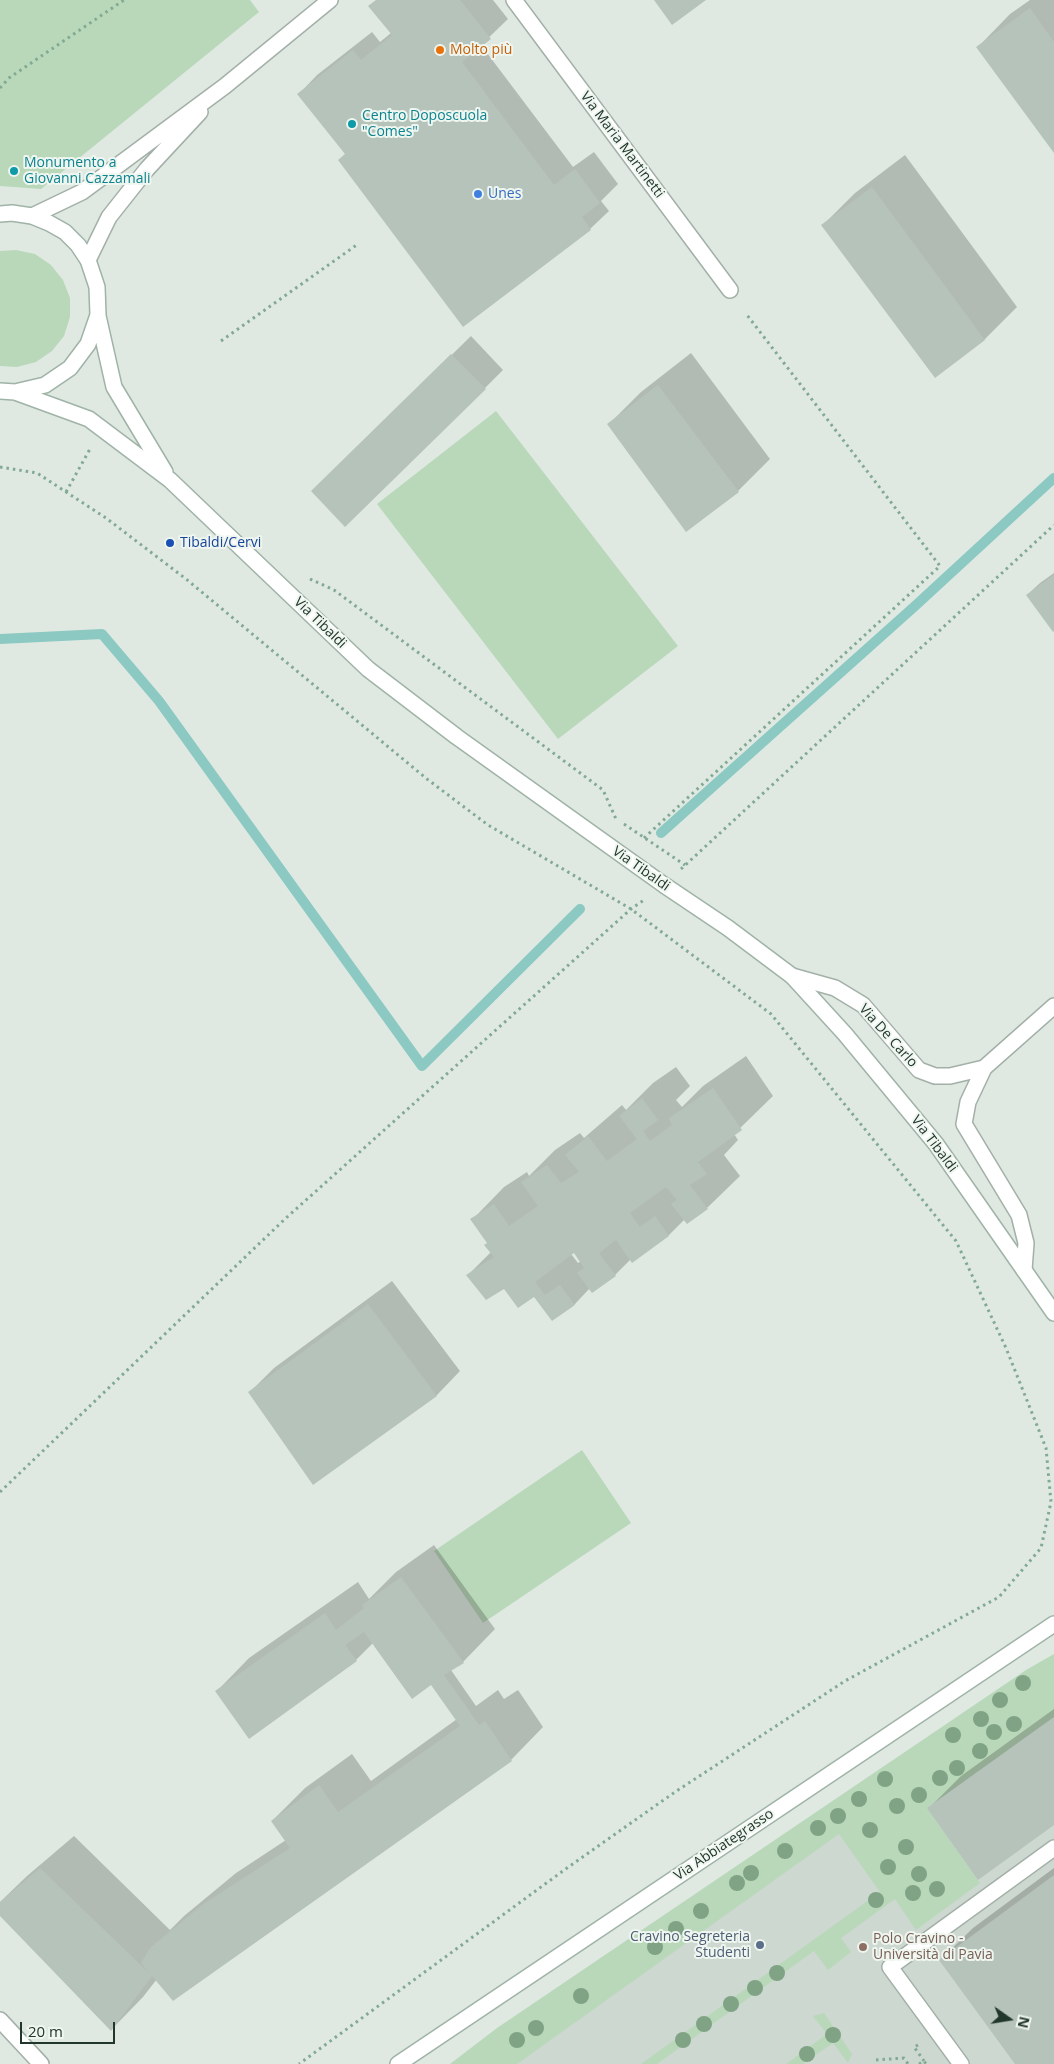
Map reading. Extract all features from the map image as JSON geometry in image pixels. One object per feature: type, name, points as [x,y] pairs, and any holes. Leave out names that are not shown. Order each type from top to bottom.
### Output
[{"type":"street","points":[[32,216],[82,192],[225,86],[330,0]]},
{"type":"street","name":"Via Maria Martinetti","points":[[514,0],[730,290]]},
{"type":"street","points":[[88,260],[109,217],[147,169],[225,86]]},
{"type":"street","points":[[4,211],[32,216],[50,223],[65,232],[78,245],[88,260],[97,287],[98,315],[88,344],[70,368],[45,384],[8,391]]},
{"type":"street","name":"Via Tibaldi","points":[[98,315],[114,387],[170,480]]},
{"type":"street","name":"Via Tibaldi","points":[[8,391],[89,419],[170,480],[368,669],[457,737],[664,886],[728,928],[792,976],[845,1034],[936,1144],[1054,1313]]},
{"type":"street","name":"Via De Carlo","points":[[792,976],[835,988],[863,1005],[919,1070],[935,1076],[950,1076],[984,1068],[1054,1006]]},
{"type":"street","points":[[984,1068],[968,1102],[964,1124],[1019,1214],[1026,1243],[1024,1270]]},
{"type":"street","name":"Via Abbiategrasso","points":[[398,2064],[1053,1623]]},
{"type":"street","points":[[961,2064],[890,1967],[1054,1848]]},
{"type":"street","points":[[0,2020],[41,2064]]},
{"type":"path","points":[[0,88],[9,78],[124,0]]},
{"type":"path","points":[[221,341],[358,244]]},
{"type":"path","points":[[644,838],[940,566],[747,315]]},
{"type":"path","points":[[66,492],[90,447]]},
{"type":"path","points":[[0,467],[36,473],[106,518],[186,579],[426,779],[488,826],[631,909],[771,1014],[956,1241],[1006,1348],[1046,1448],[1051,1502],[1041,1548],[999,1597],[845,1680],[684,1787],[567,1868],[299,2064]]},
{"type":"path","points":[[0,1492],[286,1218],[631,909],[664,886],[1054,525]]},
{"type":"path","points":[[302,576],[334,590],[603,790],[616,819],[686,865]]},
{"type":"path","points":[[914,2047],[925,2062],[919,2064]]},
{"type":"path","points":[[876,2060],[904,2058],[908,2064]]},
{"type":"shaded area","name":"Polo Cravino - Università di Pavia","points":[[1054,1681],[1054,2064],[507,2064]]},
{"type":"green space","points":[[0,0],[250,0],[259,12],[41,189],[0,186]]},
{"type":"green space","points":[[16,250],[35,254],[51,265],[63,280],[70,298],[70,317],[64,336],[52,351],[36,362],[17,367],[0,366],[0,251]]},
{"type":"green space","points":[[496,411],[678,646],[558,739],[377,504]]},
{"type":"green space","points":[[582,1450],[631,1523],[483,1623],[434,1551]]},
{"type":"green space","points":[[1054,1654],[1054,1717],[927,1808],[980,1883],[916,1930],[895,1899],[841,1938],[851,1952],[828,1970],[814,1951],[657,2064],[641,2064],[880,1892],[839,1834],[517,2064],[450,2064],[497,2028],[1026,1670]]},
{"type":"green space","points":[[824,2013],[852,2054],[848,2063],[833,2043],[803,2064],[786,2064],[827,2034],[813,2016]]},
{"type":"building","name":"Unes","points":[[376,0],[460,0],[491,39],[462,62],[554,185],[575,169],[600,203],[582,217],[591,230],[463,327],[338,160],[345,154],[297,94],[353,50],[361,60],[392,35],[368,6]]},
{"type":"building","points":[[654,0],[706,0],[672,25]]},
{"type":"building","points":[[1030,8],[1054,42],[1054,153],[976,47]]},
{"type":"building","points":[[872,187],[985,340],[935,378],[821,225]]},
{"type":"building","points":[[451,354],[486,389],[345,527],[311,491]]},
{"type":"building","points":[[658,385],[739,492],[686,532],[607,424]]},
{"type":"building","points":[[1054,575],[1054,631],[1053,632],[1026,595]]},
{"type":"building","points":[[713,1088],[742,1130],[698,1162],[707,1174],[690,1185],[708,1209],[687,1224],[671,1204],[677,1200],[666,1187],[630,1213],[640,1227],[655,1216],[669,1236],[632,1263],[616,1240],[599,1253],[616,1276],[592,1293],[577,1273],[584,1268],[574,1253],[535,1282],[545,1295],[560,1285],[575,1305],[552,1321],[534,1297],[518,1308],[504,1289],[486,1300],[466,1275],[494,1257],[484,1245],[487,1243],[470,1219],[494,1204],[509,1226],[538,1206],[521,1182],[547,1165],[561,1183],[579,1172],[565,1155],[588,1136],[607,1161],[637,1139],[619,1116],[642,1098],[658,1120],[643,1131],[650,1141],[672,1125],[669,1118]]},
{"type":"building","points":[[368,1304],[437,1396],[313,1485],[248,1392]]},
{"type":"building","points":[[401,1577],[464,1663],[444,1675],[479,1725],[485,1721],[512,1761],[173,2001],[152,1976],[111,2031],[0,1916],[0,1902],[40,1868],[150,1974],[141,1963],[150,1948],[202,1905],[290,1848],[271,1821],[319,1785],[338,1812],[460,1726],[431,1685],[412,1699],[364,1632],[345,1645],[357,1661],[249,1739],[215,1691],[325,1613],[336,1630],[364,1608],[362,1605]]},
{"type":"building","points":[[1054,1717],[1054,1825],[978,1880],[927,1808]]},
{"type":"building","points":[[1054,1875],[1054,2064],[1015,2064],[939,1960]]},
{"type":"waterway","points":[[661,833],[915,606],[1054,478]]},
{"type":"waterway","points":[[0,639],[102,634],[159,701],[422,1066],[580,909]]},
{"type":"place","name":"Molto più","points":[[440,50]]},
{"type":"place","name":"Centro Doposcuola \"Comes\"","points":[[352,124]]},
{"type":"place","name":"Monumento a Giovanni Cazzamali","points":[[14,171]]},
{"type":"place","name":"Unes","points":[[478,194]]},
{"type":"place","name":"Tibaldi/Cervi","points":[[170,543]]},
{"type":"place","name":"Cravino Segreteria Studenti","points":[[760,1945]]},
{"type":"place","name":"Polo Cravino - Università di Pavia","points":[[863,1947]]}]
